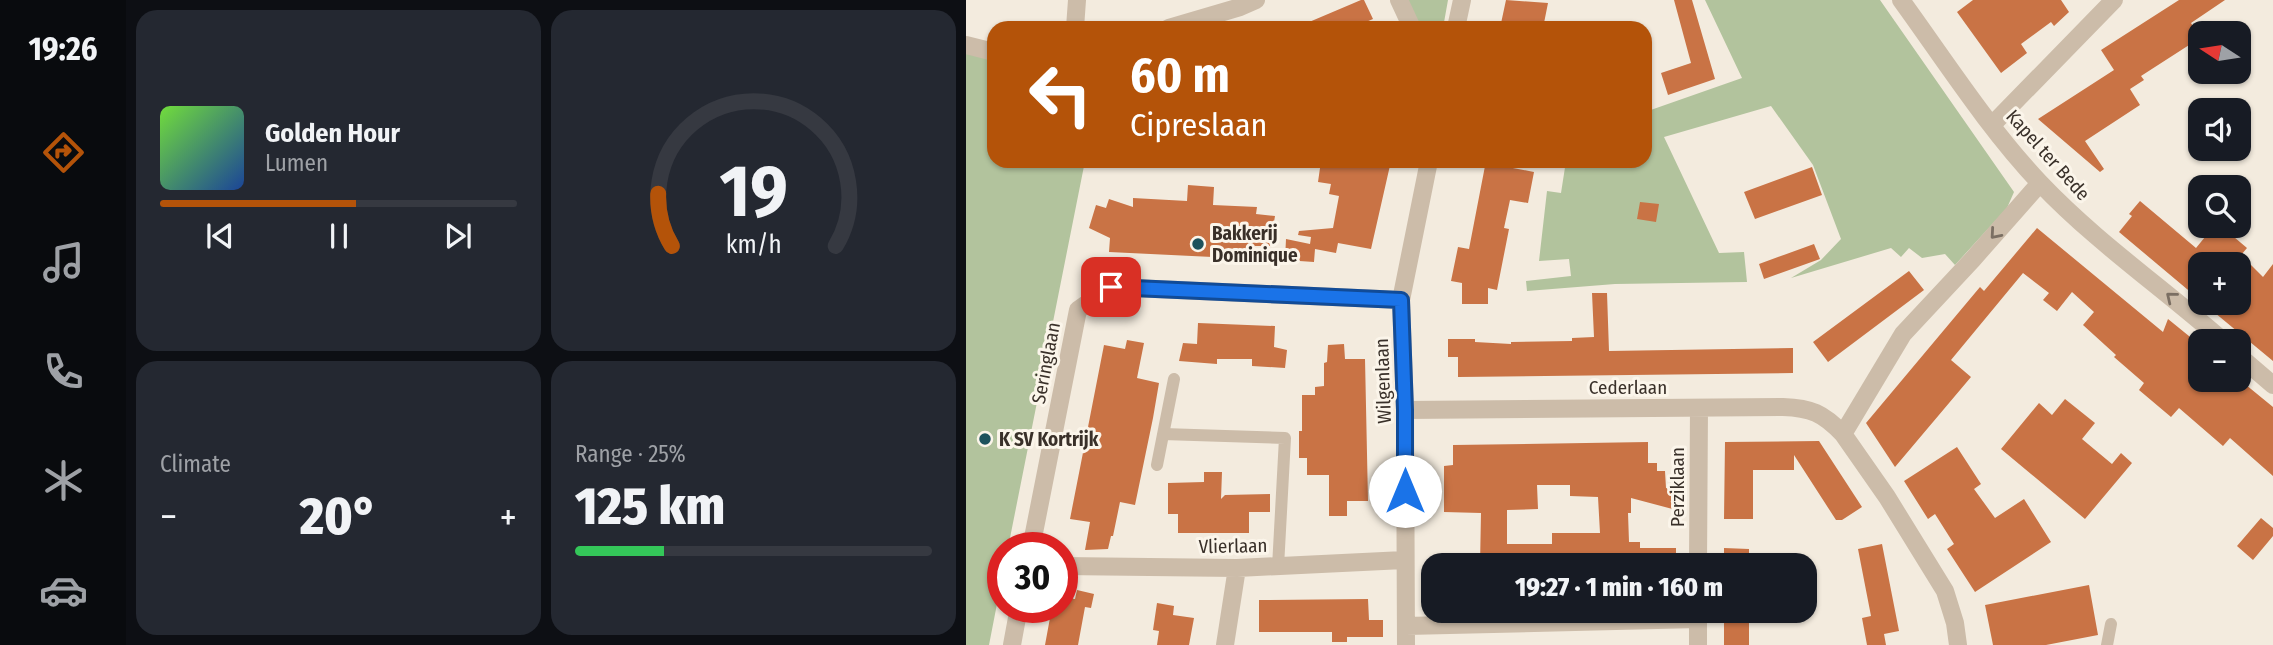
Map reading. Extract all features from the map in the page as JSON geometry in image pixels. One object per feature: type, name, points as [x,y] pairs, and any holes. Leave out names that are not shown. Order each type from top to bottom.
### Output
[{"type":"street","points":[[1076,21],[1077,0]]},
{"type":"street","points":[[1193,21],[1256,0]]},
{"type":"street","points":[[1399,0],[1409,21]]},
{"type":"street","points":[[1458,21],[1462,0]]},
{"type":"street","name":"Kapel ter Bede","points":[[1901,0],[1992,125],[2040,183],[2209,329]]},
{"type":"street","points":[[1992,125],[2114,0]]},
{"type":"street","points":[[966,46],[987,50]]},
{"type":"street","name":"Wilgenlaan","points":[[1406,645],[1405,410],[1401,300],[1428,168]]},
{"type":"street","points":[[1843,434],[1903,334],[2040,183]]},
{"type":"street","name":"Seringlaan","points":[[1034,532],[1078,310],[1111,287],[1401,300]]},
{"type":"street","points":[[2251,366],[2273,385]]},
{"type":"street","name":"Perziklaan","points":[[1698,553],[1699,408]]},
{"type":"street","name":"Cederlaan","points":[[1405,410],[1802,408],[1828,418],[1843,434],[1887,497],[1945,591],[1955,623],[1958,645]]},
{"type":"street","name":"Vlierlaan","points":[[1078,566],[1237,568],[1404,560]]},
{"type":"street","points":[[1225,645],[1237,568]]},
{"type":"street","points":[[1012,645],[1016,623]]},
{"type":"street","points":[[1406,626],[1486,623]]},
{"type":"street","points":[[1698,623],[1698,645]]},
{"type":"lane","points":[[1157,465],[1174,379]]},
{"type":"lane","points":[[1163,434],[1284,438],[1278,567]]},
{"type":"lane","points":[[2107,645],[2112,624]]},
{"type":"green space","points":[[1407,0],[1448,0],[1444,21],[1415,21]]},
{"type":"green space","points":[[1705,0],[1880,0],[2014,192],[2007,208],[1955,265],[1945,254],[1922,258],[1909,248],[1901,257],[1891,248],[1791,278],[1821,260],[1841,239],[1813,165],[1771,106],[1664,137],[1719,253],[1744,252],[1747,282],[1615,284],[1527,291],[1526,281],[1571,276],[1569,259],[1539,261],[1547,191],[1561,193],[1565,168],[1652,168],[1652,110],[1742,78]]},
{"type":"green space","name":"K SV Kortrijk","points":[[966,53],[987,58],[987,168],[1084,168],[1011,532],[987,532],[987,623],[993,623],[989,645],[966,645]]},
{"type":"building","points":[[1361,0],[1364,0],[1373,19],[1368,21],[1312,21]]},
{"type":"building","points":[[1506,0],[1548,3],[1544,21],[1502,21]]},
{"type":"building","points":[[1674,0],[1692,0],[1715,79],[1668,95],[1661,73],[1691,63]]},
{"type":"building","points":[[1973,0],[2061,0],[2069,12],[2054,26],[2051,22],[2021,44],[2027,53],[2001,73],[1957,12]]},
{"type":"building","points":[[2179,0],[2225,0],[2194,21],[2188,21],[2188,46],[2141,76],[2144,80],[2130,89],[2140,105],[2085,141],[2104,169],[2100,172],[2038,119],[2114,70],[2101,50]]},
{"type":"building","points":[[1812,167],[1822,195],[1755,219],[1744,192]]},
{"type":"building","points":[[1320,168],[1389,168],[1371,249],[1338,243],[1336,253],[1315,249],[1314,262],[1285,260],[1286,239],[1310,244],[1311,237],[1298,235],[1299,231],[1333,228],[1339,196],[1329,194],[1331,184],[1318,182]]},
{"type":"building","points":[[1485,168],[1513,168],[1534,172],[1528,203],[1510,200],[1504,228],[1509,229],[1497,290],[1488,288],[1488,304],[1462,304],[1462,283],[1451,281],[1458,247],[1469,249]]},
{"type":"building","points":[[1188,185],[1214,187],[1213,205],[1257,207],[1256,214],[1275,216],[1270,246],[1255,246],[1254,259],[1109,252],[1110,238],[1089,228],[1096,205],[1106,208],[1109,199],[1133,207],[1133,198],[1187,201]]},
{"type":"building","points":[[2140,201],[2196,248],[2204,238],[2235,238],[2247,248],[2244,252],[2188,252],[2188,290],[2119,232],[2132,216],[2129,214]]},
{"type":"building","points":[[1640,202],[1659,204],[1656,222],[1637,219]]},
{"type":"building","points":[[2037,228],[2163,332],[2168,319],[2188,335],[2188,392],[2251,392],[2251,389],[2273,407],[2273,476],[2230,438],[2223,446],[2179,408],[2171,417],[2139,390],[2144,383],[2083,325],[2094,312],[2072,292],[2057,311],[2043,300],[2049,293],[2023,273],[1951,360],[1971,377],[1895,467],[1866,423],[1980,287],[1984,291]]},
{"type":"building","points":[[1814,244],[1820,259],[1764,279],[1759,264]]},
{"type":"building","points":[[2273,264],[2273,361],[2251,343],[2251,329],[2234,329],[2217,315],[2251,315],[2251,265],[2263,277]]},
{"type":"building","points":[[1909,271],[1924,290],[1828,362],[1813,342]]},
{"type":"building","points":[[1592,293],[1607,293],[1609,351],[1793,348],[1793,373],[1458,377],[1458,357],[1448,357],[1448,339],[1475,339],[1475,342],[1511,344],[1572,341],[1572,338],[1594,337]]},
{"type":"building","points":[[1198,323],[1275,326],[1274,347],[1287,350],[1285,368],[1252,366],[1252,359],[1217,359],[1217,364],[1179,361],[1183,343],[1197,344]]},
{"type":"building","points":[[1127,340],[1144,343],[1137,378],[1159,383],[1153,418],[1135,505],[1120,502],[1108,549],[1085,550],[1090,522],[1070,519],[1104,345],[1125,349]]},
{"type":"building","points":[[1344,344],[1345,359],[1365,359],[1368,501],[1347,501],[1347,516],[1329,516],[1329,475],[1307,475],[1307,458],[1299,458],[1302,395],[1315,395],[1315,387],[1324,386],[1324,363],[1327,362],[1328,345]]},
{"type":"building","points":[[2065,399],[2095,423],[2082,439],[2112,464],[2121,453],[2132,463],[2085,519],[2001,449],[2039,403],[2052,415]]},
{"type":"building","points":[[1819,441],[1862,507],[1842,520],[1836,520],[1794,455],[1794,470],[1753,470],[1753,519],[1724,519],[1725,442]]},
{"type":"building","points":[[1648,442],[1648,463],[1657,463],[1657,471],[1665,471],[1666,488],[1680,492],[1680,511],[1631,498],[1631,513],[1628,513],[1629,542],[1640,542],[1640,548],[1676,548],[1676,553],[1480,553],[1481,513],[1444,512],[1444,466],[1453,465],[1453,445]],"holes":[[[1537,485],[1570,485],[1570,496],[1598,497],[1600,533],[1552,533],[1552,544],[1507,544],[1507,510],[1538,509]]]},
{"type":"building","points":[[1957,447],[1981,484],[1974,489],[1995,518],[2024,499],[2051,542],[1975,592],[1947,549],[1954,544],[1935,514],[1928,519],[1904,481]]},
{"type":"building","points":[[1204,472],[1222,472],[1221,499],[1225,495],[1270,494],[1270,512],[1249,512],[1249,533],[1178,533],[1178,514],[1168,514],[1168,483],[1204,482]]},
{"type":"building","points":[[2261,518],[2273,528],[2273,536],[2253,560],[2237,546]]},
{"type":"building","points":[[1882,544],[1899,631],[1884,634],[1886,645],[1867,645],[1862,618],[1871,616],[1858,549]]},
{"type":"building","points":[[1724,548],[1749,549],[1749,553],[1724,553]]},
{"type":"building","points":[[2089,585],[2098,635],[2046,645],[1993,645],[1985,605]]},
{"type":"building","points":[[1078,590],[1094,594],[1091,608],[1085,607],[1078,645],[1045,645],[1049,623],[1078,623]]},
{"type":"building","points":[[1368,599],[1369,620],[1383,620],[1383,637],[1347,637],[1347,642],[1332,642],[1332,632],[1259,632],[1259,600]]},
{"type":"building","points":[[1157,603],[1174,606],[1173,615],[1194,618],[1189,645],[1157,645],[1159,631],[1153,630]]},
{"type":"building","points":[[1724,623],[1749,623],[1749,645],[1724,645]]},
{"type":"place","name":"Bakkerij Dominique","points":[[1198,244]]},
{"type":"place","name":"K SV Kortrijk","points":[[985,439]]},
{"type":"route","points":[[1111,287],[1401,300],[1405,491]]}]
